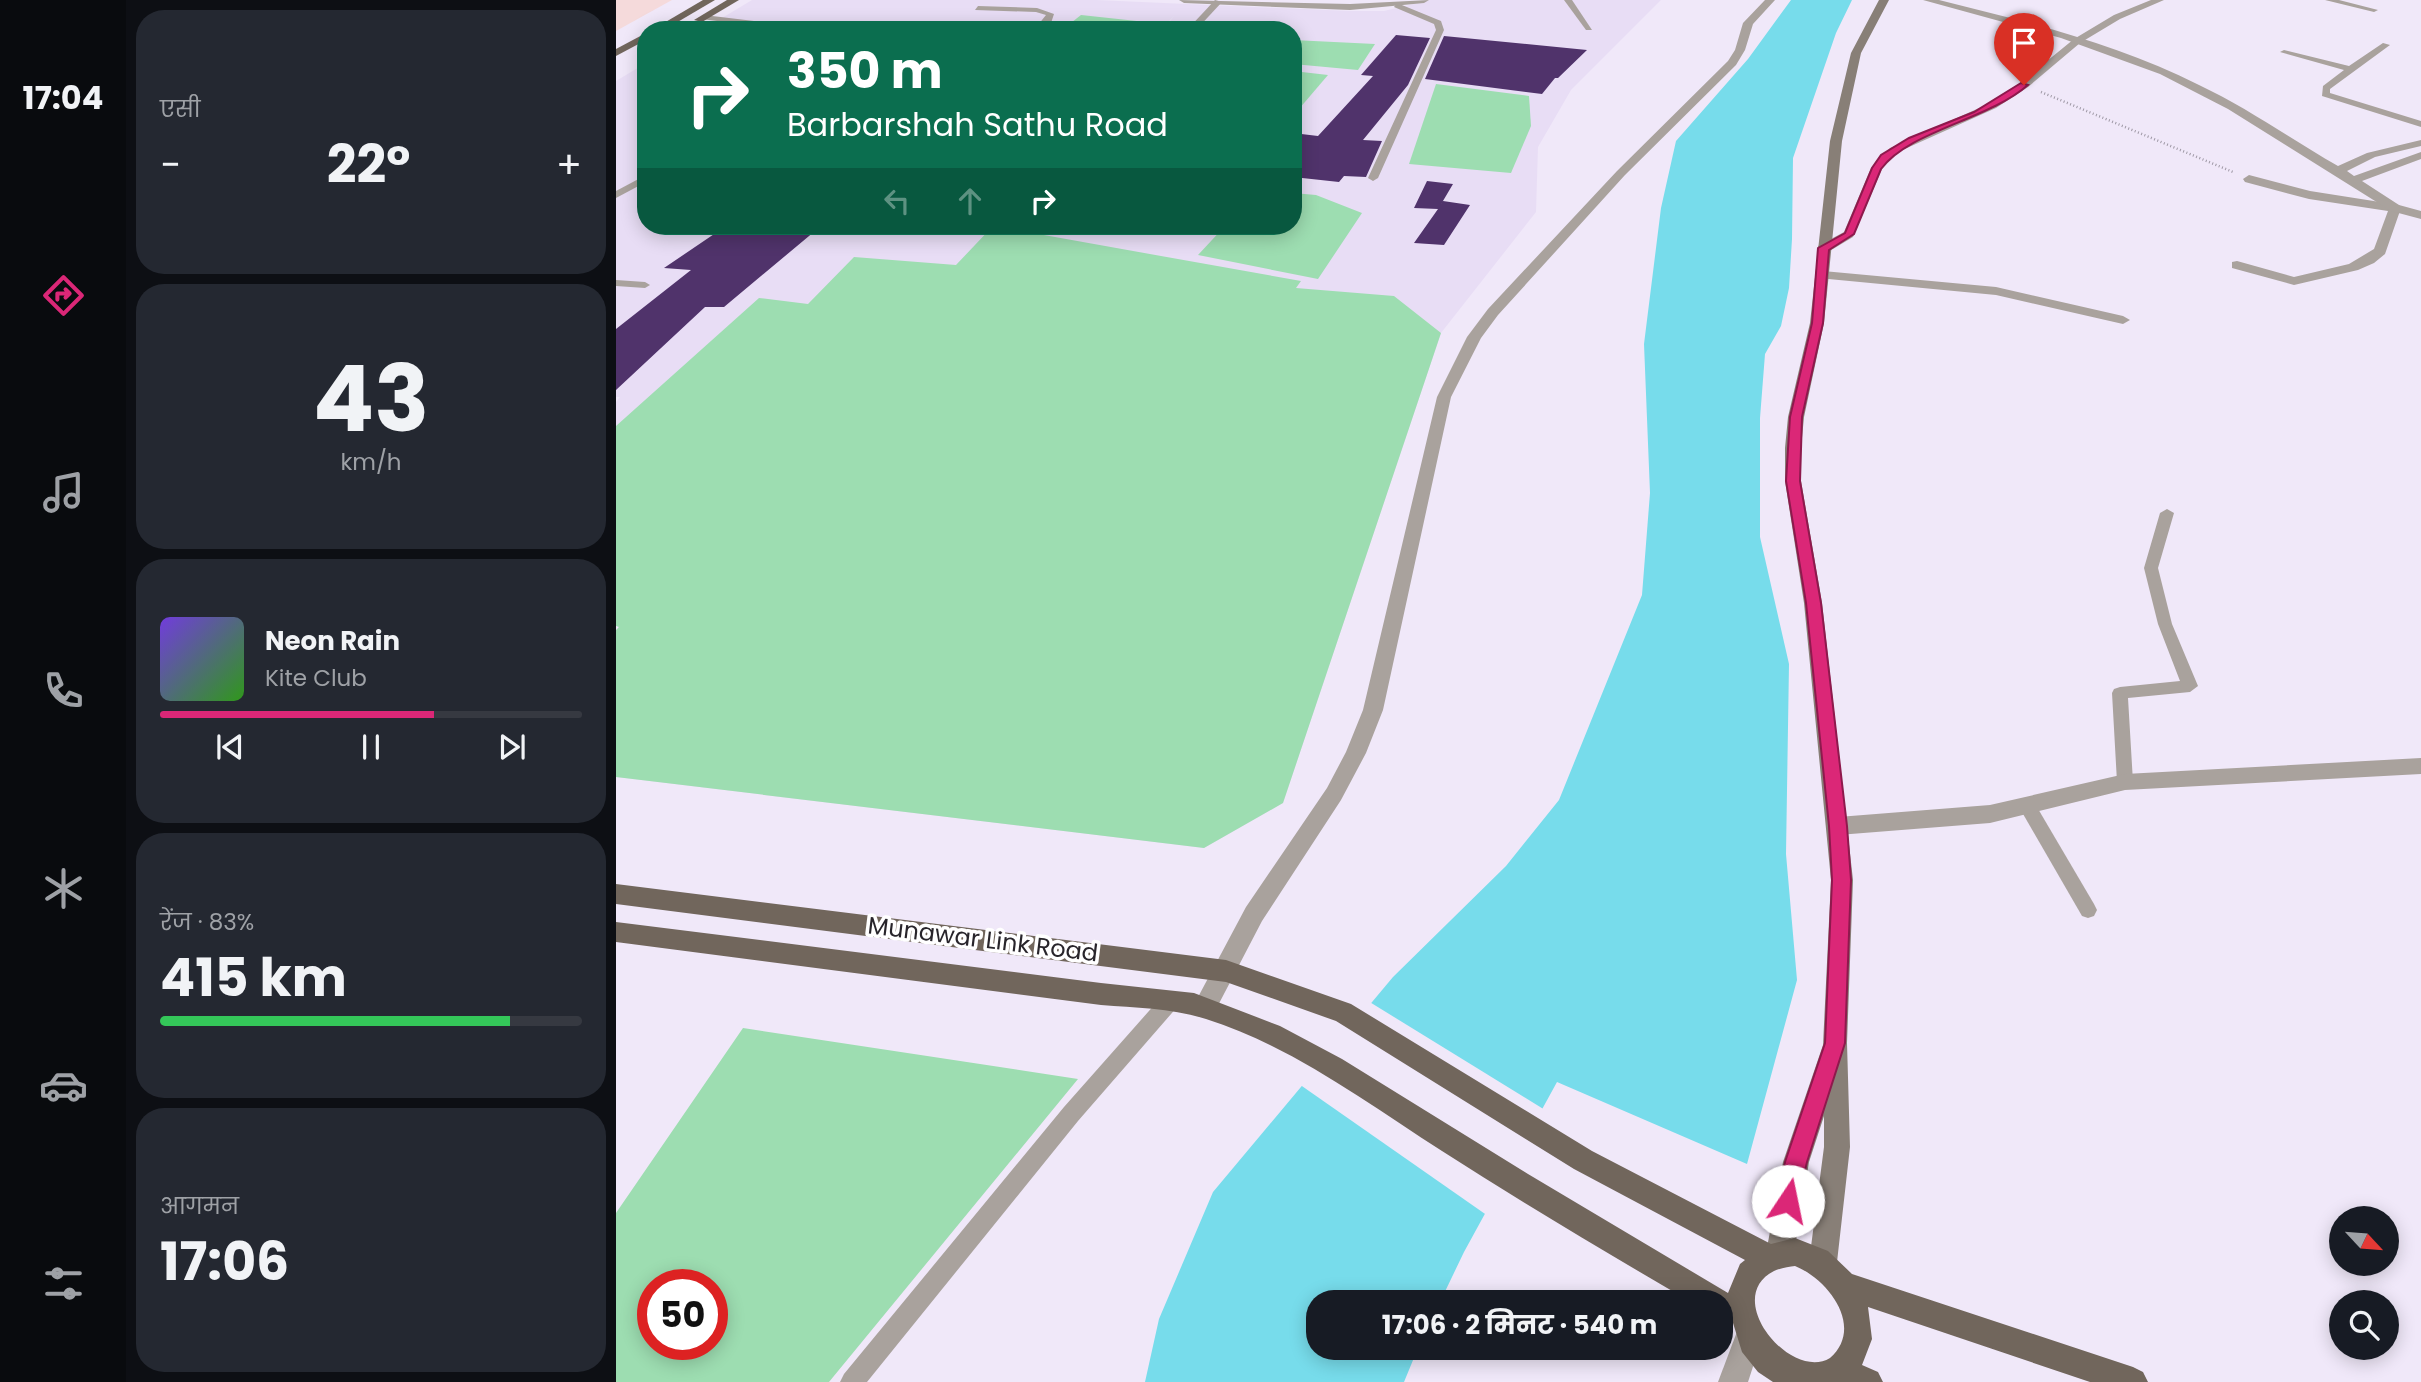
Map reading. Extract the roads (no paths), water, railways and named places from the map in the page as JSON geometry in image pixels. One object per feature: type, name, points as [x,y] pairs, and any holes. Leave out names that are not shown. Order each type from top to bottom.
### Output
[{"type":"main road","points":[[673,21],[710,0]]},
{"type":"main road","points":[[698,21],[734,0]]},
{"type":"main road","points":[[1823,1262],[1837,1147],[1835,1043],[1842,880],[1814,603],[1793,481],[1796,417],[1817,323],[1836,141],[1857,53],[1884,0]]},
{"type":"main road","points":[[616,53],[637,41]]},
{"type":"main road","name":"Munawar Link Road","points":[[616,894],[1226,971],[1343,1012],[1583,1160],[1774,1255]]},
{"type":"main road","name":"Munawar Link Road","points":[[616,932],[1101,994],[1171,1000],[1205,1007],[1314,1055],[1691,1290]]},
{"type":"main road","points":[[1774,1255],[1796,1162],[1835,1043]]},
{"type":"main road","points":[[1733,1313],[1746,1280],[1755,1267],[1774,1255],[1809,1255],[1823,1262],[1846,1286],[1856,1313],[1857,1342],[1849,1359],[1820,1378]]},
{"type":"main road","points":[[1846,1286],[2133,1382]]},
{"type":"main road","points":[[1733,1317],[1759,1356],[1774,1370],[1792,1379],[1820,1378],[1868,1382]]},
{"type":"street","points":[[1184,0],[1327,7],[1397,5],[1424,0]]},
{"type":"street","points":[[1205,1007],[1254,914],[1334,794],[1356,753],[1373,710],[1444,397],[1474,337],[1493,312],[1621,173],[1732,63],[1740,50],[1748,23],[1770,0]]},
{"type":"street","points":[[1928,0],[2077,41],[2194,86],[2354,180],[2395,208]]},
{"type":"street","points":[[1823,248],[1849,234],[1877,168],[1885,158],[1912,140],[1977,114],[2024,85],[2077,41],[2117,17],[2159,0]]},
{"type":"street","points":[[2338,171],[2384,151],[2421,143]]},
{"type":"street","points":[[2354,180],[2421,155]]},
{"type":"street","points":[[2249,179],[2309,195],[2395,208],[2421,215]]},
{"type":"street","points":[[2237,265],[2294,281],[2353,267],[2381,251],[2395,208]]},
{"type":"street","points":[[1823,275],[1996,291],[2123,320]]},
{"type":"street","points":[[1838,826],[1945,819],[2028,807],[2125,782],[2421,766]]},
{"type":"street","points":[[1733,1360],[1733,1382]]},
{"type":"lane","points":[[1568,0],[1590,28]]},
{"type":"lane","points":[[2329,0],[2374,10]]},
{"type":"lane","points":[[1200,21],[1218,2]]},
{"type":"lane","points":[[1373,178],[1440,30],[1438,23],[1430,18],[1397,5]]},
{"type":"lane","points":[[978,8],[1037,10],[1050,14],[1048,21]]},
{"type":"lane","points":[[704,18],[732,21]]},
{"type":"lane","points":[[2386,45],[2326,88],[2325,94],[2421,124]]},
{"type":"lane","points":[[2284,51],[2350,69]]},
{"type":"lane","points":[[616,195],[637,187]]},
{"type":"lane","points":[[616,283],[645,285]]},
{"type":"lane","points":[[2125,782],[2120,693],[2190,686],[2165,624],[2151,568],[2167,513]]},
{"type":"lane","points":[[2028,807],[2088,910]]},
{"type":"lane","points":[[852,1382],[1071,1114],[1171,1000]]},
{"type":"water","points":[[1791,0],[1852,0],[1836,33],[1793,158],[1789,288],[1781,326],[1765,354],[1760,418],[1760,537],[1789,664],[1786,854],[1797,980],[1747,1164],[1557,1082],[1446,1290],[1306,1290],[1306,1360],[1413,1360],[1404,1382],[1145,1382],[1159,1319],[1213,1192],[1393,977],[1506,866],[1559,800],[1642,595],[1650,493],[1644,344],[1661,208],[1676,141],[1748,59]]}]
